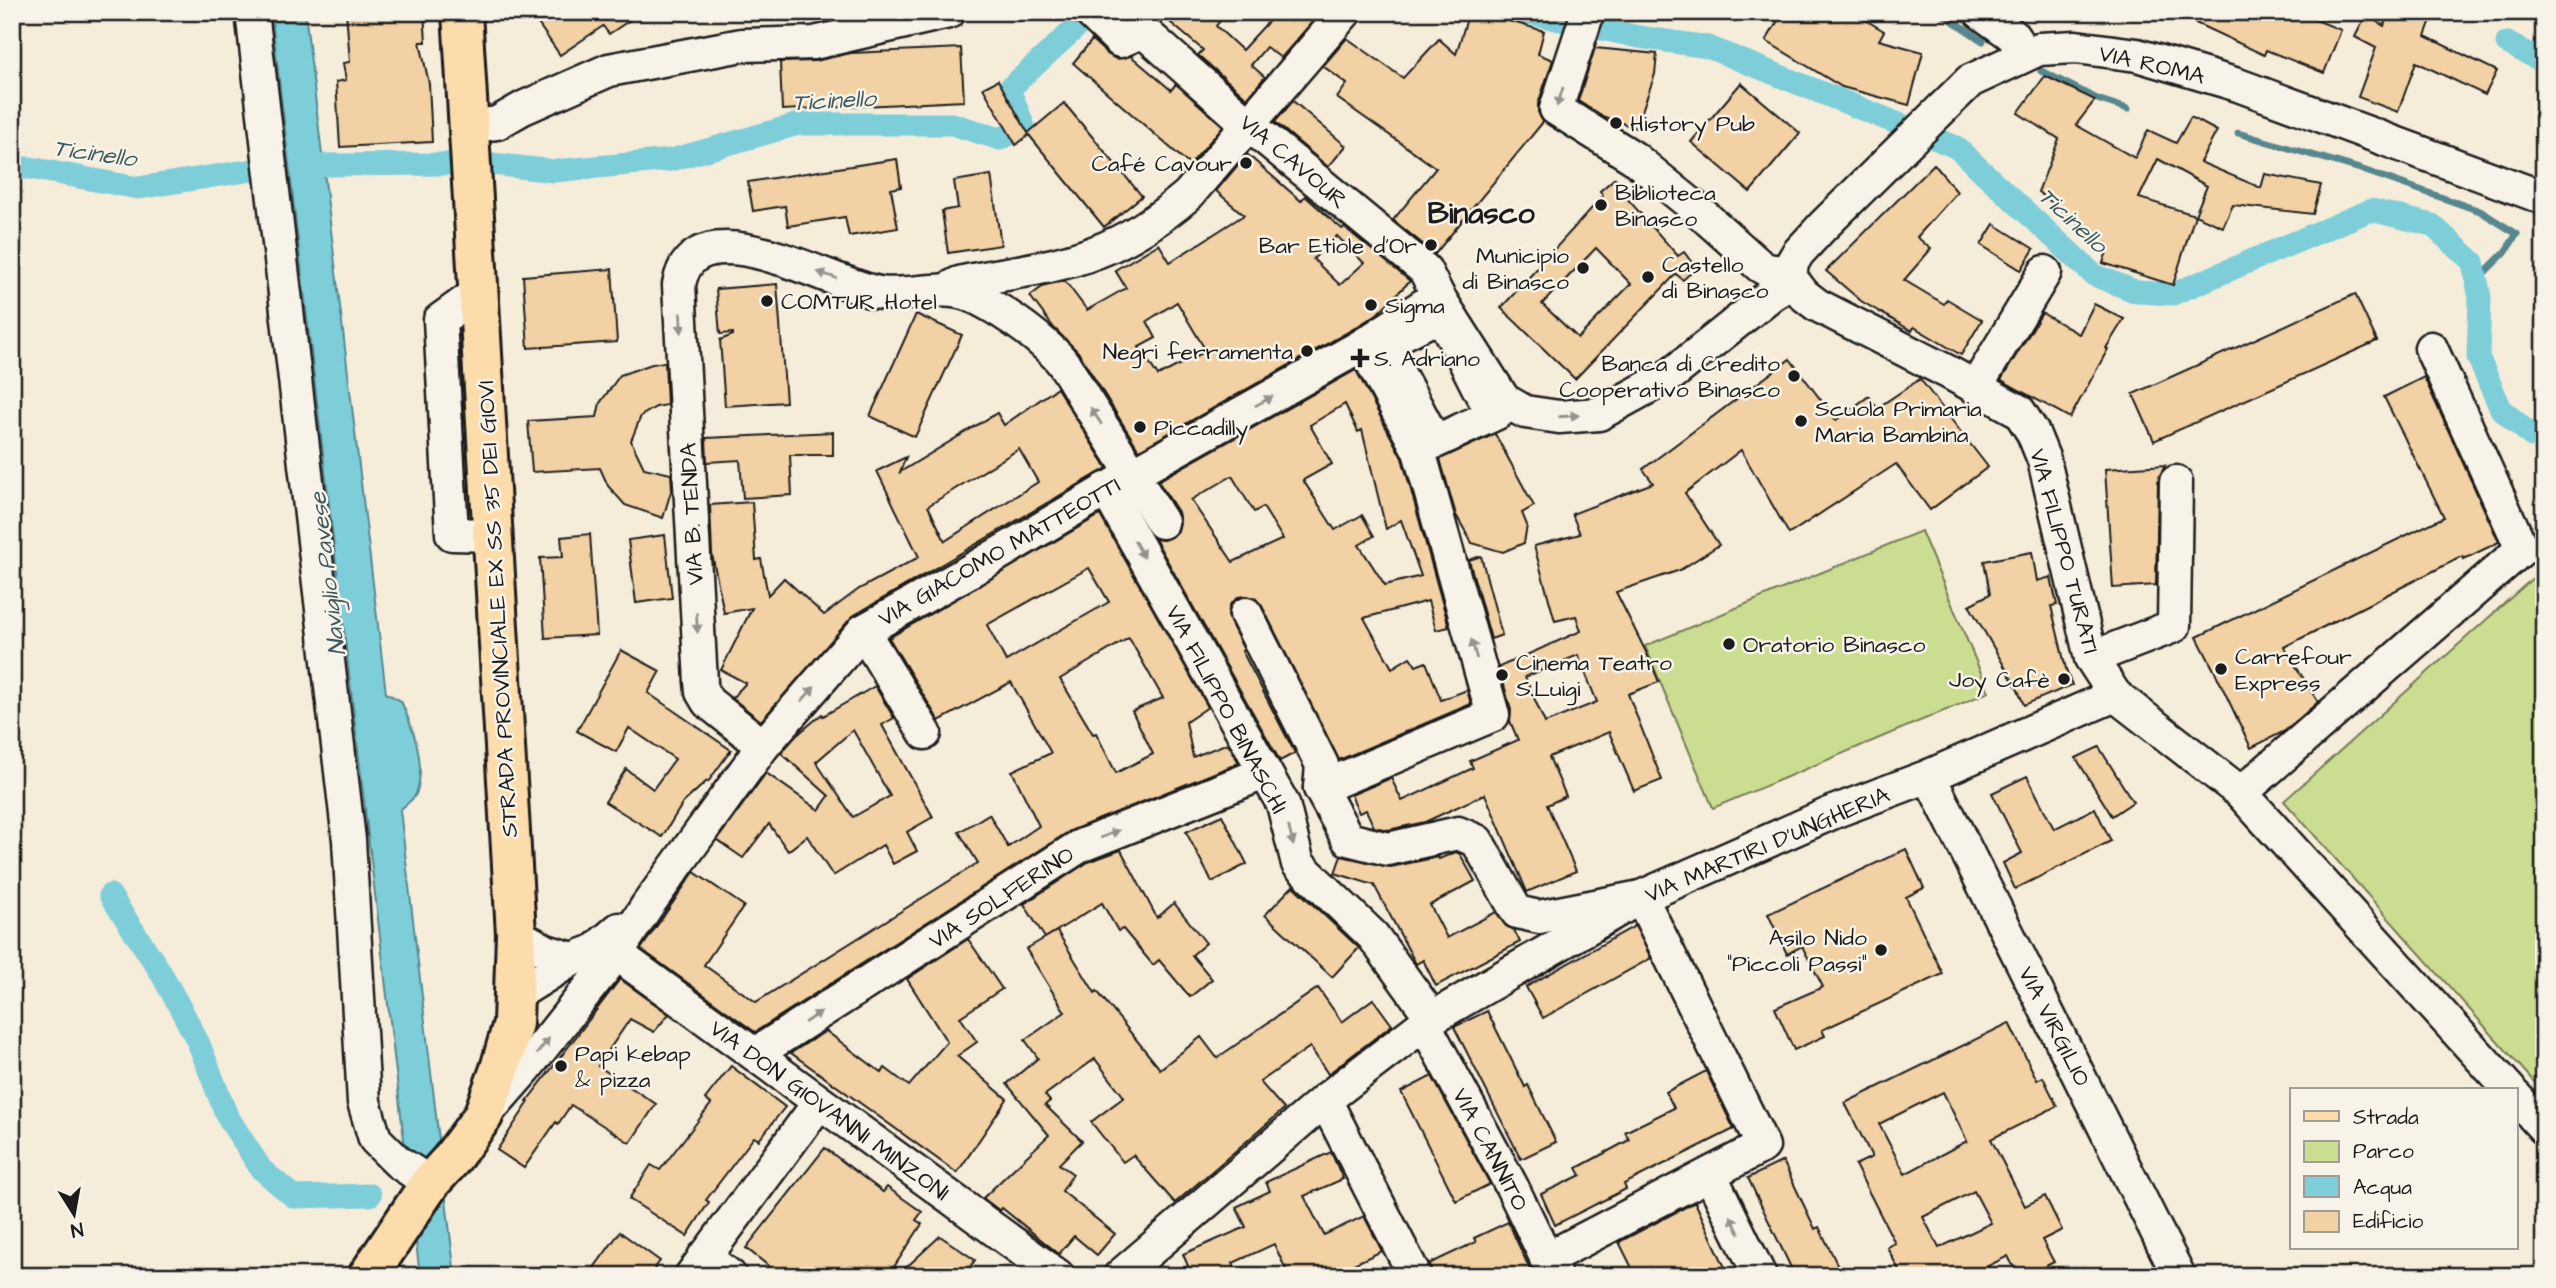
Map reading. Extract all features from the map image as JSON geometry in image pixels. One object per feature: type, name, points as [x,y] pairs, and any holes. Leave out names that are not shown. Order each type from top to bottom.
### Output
[{"type":"main road","name":"STRADA PROVINCIALE EX SS 35 DEI GIOVI","points":[[429,1183],[450,1161],[483,1116],[513,1023],[515,995],[516,934],[469,127],[467,13]]},
{"type":"main road","points":[[368,1276],[429,1183]]},
{"type":"street","points":[[252,12],[348,826],[364,1102],[375,1139],[398,1162],[429,1183]]},
{"type":"street","points":[[814,43],[859,12]]},
{"type":"street","points":[[469,127],[497,123],[523,107],[609,69],[742,45],[814,43],[949,12]]},
{"type":"street","points":[[946,290],[959,283],[1095,253],[1170,210],[1188,195],[1345,12]]},
{"type":"street","points":[[1588,12],[1556,109],[1634,158],[1760,266],[1791,278]]},
{"type":"street","points":[[1987,14],[2012,35],[2025,54]]},
{"type":"street","name":"VIA CAVOUR","points":[[1095,18],[1120,41],[1143,31],[1249,125],[1425,270],[1438,296],[1504,400],[1525,412],[1559,417],[1599,414],[1672,374],[1791,278]]},
{"type":"street","name":"VIA ROMA","points":[[1791,278],[1792,263],[1798,253],[1970,81],[2039,49],[2076,47],[2137,55],[2238,85],[2544,198]]},
{"type":"street","name":"VIA B. TENDA","points":[[763,746],[708,702],[702,692],[678,285],[680,276],[691,258],[707,250],[744,250],[767,254],[878,293],[904,294],[946,290]]},
{"type":"street","points":[[1006,316],[1001,303],[1003,286],[1014,272]]},
{"type":"street","points":[[1976,387],[2045,272]]},
{"type":"street","name":"VIA FILIPPO TURATI","points":[[1791,278],[1817,305],[2019,411],[2044,460],[2091,658],[2115,695],[2241,793],[2508,1088]]},
{"type":"street","points":[[946,290],[974,297],[1006,316],[1055,353],[1162,522]]},
{"type":"street","name":"VIA GIACOMO MATTEOTTI","points":[[483,1116],[525,1069],[581,998],[611,948],[647,905],[763,746],[863,631],[1106,489],[1363,345],[1438,296]]},
{"type":"street","points":[[1320,788],[1493,715],[1419,451],[1363,345]]},
{"type":"street","points":[[2241,793],[2522,548],[2431,348]]},
{"type":"street","points":[[2091,658],[2174,626],[2176,482]]},
{"type":"street","name":"VIA FILIPPO BINASCHI","points":[[1106,489],[1283,804],[1298,864],[1373,936],[1428,1020]]},
{"type":"street","points":[[1246,614],[1322,765],[1320,788],[1348,839],[1388,849],[1458,833],[1477,841],[1517,912],[1539,916],[1641,897],[1763,1146],[1710,1174],[1551,1268]]},
{"type":"street","points":[[863,631],[925,733]]},
{"type":"street","name":"VIA MARTIRI D'UNGHERIA","points":[[1428,1020],[1641,897],[1836,811],[1929,776],[2115,695]]},
{"type":"street","name":"VIA SOLFERINO","points":[[755,1054],[1080,846],[1264,773]]},
{"type":"street","name":"VIA VIRGILIO","points":[[1929,776],[2179,1276]]},
{"type":"street","points":[[516,934],[546,951],[573,959]]},
{"type":"street","name":"VIA GIACOMO MATTEOTTI","points":[[515,995],[573,959],[611,948]]},
{"type":"street","name":"VIA DON GIOVANNI MINZONI","points":[[611,948],[1058,1276]]},
{"type":"street","points":[[515,995],[552,1008],[581,998]]},
{"type":"street","points":[[1120,1276],[1325,1100],[1428,1020]]},
{"type":"street","name":"VIA CANNITO","points":[[1428,1020],[1551,1268]]},
{"type":"street","points":[[2518,1099],[2544,1128]]},
{"type":"street","points":[[1325,1100],[1415,1276]]},
{"type":"street","points":[[730,1276],[697,1267],[819,1102]]},
{"type":"street","points":[[1710,1174],[1760,1276]]},
{"type":"green space","points":[[1921,531],[1989,692],[1713,808],[1645,646]]},
{"type":"green space","points":[[2544,568],[2544,1093],[2284,801]]},
{"type":"water","points":[[271,12],[305,12],[386,693],[401,701],[414,735],[419,758],[416,794],[400,810],[455,1276],[420,1276]]},
{"type":"building","points":[[346,12],[424,12],[426,42],[420,42],[429,84],[432,142],[340,147],[336,82],[346,80],[343,63],[350,62]]},
{"type":"building","points":[[530,12],[642,12],[609,34],[603,26],[560,55]]},
{"type":"building","points":[[1158,12],[1227,12],[1216,26],[1242,50],[1277,12],[1304,12],[1313,21],[1281,58],[1266,47],[1251,65],[1265,77],[1247,98],[1198,55],[1203,50]]},
{"type":"building","points":[[1469,12],[1478,12],[1544,31],[1538,54],[1553,60],[1538,104],[1538,112],[1543,122],[1435,254],[1393,220],[1436,168],[1337,98],[1347,84],[1323,66],[1347,38],[1403,78],[1439,39],[1456,54]]},
{"type":"building","points":[[1783,12],[1852,12],[1884,31],[1879,40],[1923,52],[1909,105],[1842,87],[1766,41]]},
{"type":"building","points":[[2172,12],[2296,12],[2341,30],[2324,73],[2266,50],[2264,55]]},
{"type":"building","points":[[2389,12],[2434,12],[2425,36],[2497,71],[2485,95],[2416,62],[2398,112],[2358,97],[2376,48],[2355,37],[2366,15],[2384,26]]},
{"type":"building","points":[[1092,40],[1116,59],[1131,56],[1171,90],[1176,84],[1223,126],[1190,165],[1073,63]]},
{"type":"building","points":[[961,48],[964,101],[782,110],[780,62],[815,61],[851,53]]},
{"type":"building","points":[[1595,48],[1657,54],[1655,74],[1636,128],[1602,116],[1578,101]]},
{"type":"building","points":[[2045,76],[2095,100],[2076,125],[2135,158],[2148,130],[2176,143],[2191,117],[2217,131],[2200,162],[2261,188],[2265,174],[2321,185],[2313,214],[2233,205],[2223,227],[2195,215],[2173,285],[2103,263],[2109,246],[2038,192],[2059,139],[2018,113]],"holes":[[[2158,159],[2207,186],[2195,215],[2139,198]]]},
{"type":"building","points":[[998,80],[1028,133],[1064,103],[1142,196],[1104,227],[1029,135],[1016,145],[983,88]]},
{"type":"building","points":[[1741,83],[1800,133],[1750,192],[1691,142]]},
{"type":"building","points":[[1293,101],[1346,146],[1328,167],[1275,122]]},
{"type":"building","points":[[1247,154],[1301,201],[1305,196],[1342,229],[1344,227],[1410,281],[1377,314],[1353,329],[1139,450],[1078,352],[1054,328],[1030,296],[1045,285],[1065,281],[1087,310],[1126,288],[1115,270],[1159,244],[1170,262],[1244,215],[1216,191]],"holes":[[[1337,236],[1364,263],[1340,285],[1313,259]],[[1177,302],[1206,351],[1158,376],[1139,347],[1156,338],[1147,321]]]},
{"type":"building","points":[[897,159],[901,187],[891,189],[898,228],[849,236],[845,217],[788,226],[785,206],[753,211],[748,182]]},
{"type":"building","points":[[1934,164],[1957,192],[1917,237],[1931,249],[1904,280],[1944,304],[1947,299],[1982,320],[1961,355],[1914,327],[1912,331],[1861,301],[1826,271]]},
{"type":"building","points":[[991,175],[1001,245],[948,253],[942,211],[958,208],[954,181]]},
{"type":"building","name":"Castello di Binasco","points":[[1615,178],[1628,192],[1624,195],[1678,256],[1684,252],[1696,268],[1683,280],[1676,274],[1575,379],[1501,308],[1603,196],[1600,191]],"holes":[[[1596,248],[1631,284],[1578,338],[1542,304]]]},
{"type":"building","points":[[1994,224],[2034,249],[2021,270],[1981,245]]},
{"type":"building","points":[[612,269],[617,342],[528,348],[523,276]]},
{"type":"building","points":[[777,284],[786,402],[725,406],[720,340],[733,333],[720,334],[716,289]]},
{"type":"building","points":[[2355,294],[2377,341],[2154,441],[2133,394]]},
{"type":"building","points":[[2094,304],[2124,319],[2070,418],[2001,380],[2042,313],[2079,334]]},
{"type":"building","points":[[916,314],[962,335],[915,437],[870,416]]},
{"type":"building","points":[[1790,359],[1836,420],[1869,396],[1877,408],[1920,379],[1988,467],[1930,510],[1896,464],[1789,534],[1741,450],[1685,493],[1719,545],[1680,570],[1616,592],[1659,682],[1628,694],[1662,780],[1634,791],[1609,732],[1549,757],[1566,796],[1547,805],[1576,871],[1527,892],[1485,794],[1425,822],[1388,830],[1374,827],[1366,810],[1359,813],[1351,795],[1391,778],[1402,801],[1473,768],[1470,761],[1518,740],[1510,721],[1511,710],[1499,667],[1581,631],[1576,616],[1555,621],[1534,546],[1580,534],[1572,514],[1653,483],[1643,469]],"holes":[[[1578,655],[1597,702],[1545,723],[1525,677]]]},
{"type":"building","points":[[665,362],[667,405],[656,407],[641,416],[631,441],[644,468],[671,474],[672,488],[663,518],[625,505],[608,486],[600,468],[532,472],[528,421],[597,417],[600,403],[620,375]]},
{"type":"building","points":[[1356,370],[1402,458],[1449,627],[1436,630],[1428,601],[1364,618],[1392,668],[1410,657],[1416,666],[1426,662],[1441,700],[1467,690],[1471,704],[1339,760],[1262,606],[1255,598],[1238,597],[1230,605],[1230,622],[1244,650],[1242,651],[1295,753],[1280,761],[1155,539],[1172,537],[1178,531],[1180,522],[1178,512],[1158,481]],"holes":[[[1345,404],[1358,432],[1362,430],[1386,529],[1401,520],[1421,576],[1385,585],[1359,545],[1374,536],[1362,515],[1335,530],[1303,480],[1332,464],[1310,425]],[[1232,476],[1254,512],[1263,507],[1283,539],[1233,562],[1191,500]]]},
{"type":"building","points":[[2424,377],[2499,542],[2464,559],[2463,556],[2284,647],[2318,702],[2285,731],[2251,748],[2197,637],[2444,517],[2384,397]]},
{"type":"building","points":[[1057,388],[1107,468],[853,616],[761,721],[732,698],[746,683],[721,670],[752,608],[724,613],[712,554],[710,505],[752,502],[756,560],[761,559],[768,595],[784,578],[824,615],[859,589],[919,557],[877,471],[906,457],[900,472],[997,413],[1004,425]],"holes":[[[1019,449],[1038,482],[945,541],[928,506]]]},
{"type":"building","points":[[833,432],[833,455],[790,455],[792,495],[743,498],[740,460],[707,462],[706,438]]},
{"type":"building","points":[[1495,434],[1534,506],[1522,513],[1527,525],[1524,543],[1503,552],[1472,543],[1456,515],[1440,459]]},
{"type":"building","points":[[2165,465],[2158,482],[2156,585],[2113,588],[2105,469]]},
{"type":"building","points":[[1100,515],[1208,707],[1186,722],[1193,757],[1228,743],[1239,763],[1070,831],[755,1032],[641,949],[694,872],[744,906],[704,965],[756,1002],[978,863],[959,832],[989,814],[1008,847],[1039,826],[1012,771],[1051,753],[1011,682],[939,721],[889,638]],"holes":[[[1089,568],[1109,602],[1006,661],[987,625]],[[1129,638],[1163,698],[1132,711],[1153,754],[1116,773],[1096,733],[1093,734],[1060,679]]]},
{"type":"building","points":[[590,534],[597,635],[545,638],[540,558],[563,557],[561,537]]},
{"type":"building","points":[[665,535],[672,598],[636,603],[628,540]]},
{"type":"building","points":[[2032,552],[2037,581],[2051,577],[2057,605],[2051,606],[2072,685],[2024,705],[1969,605],[1990,594],[1984,561]]},
{"type":"building","points":[[1481,556],[1502,635],[1491,639],[1469,560]]},
{"type":"building","points":[[621,650],[660,671],[648,693],[731,750],[708,782],[683,803],[662,837],[605,802],[626,769],[653,789],[675,759],[629,728],[616,752],[577,731]]},
{"type":"building","points":[[875,686],[894,718],[882,725],[933,817],[907,832],[917,851],[893,864],[883,845],[833,876],[807,836],[788,851],[769,824],[743,858],[717,840],[766,773],[819,810],[829,796],[781,753],[796,736],[822,714],[823,716]],"holes":[[[853,730],[890,796],[853,817],[816,762]]]},
{"type":"building","points":[[2099,747],[2133,802],[2112,816],[2076,758]]},
{"type":"building","points":[[2027,776],[2054,829],[2095,808],[2111,841],[2015,889],[2003,863],[2022,853],[1992,793]]},
{"type":"building","points":[[1222,815],[1247,864],[1212,882],[1186,832]]},
{"type":"building","name":"Asilo Nido \"Piccoli Passi\"","points":[[1906,849],[1924,888],[1906,897],[1943,974],[1822,1030],[1825,1036],[1794,1050],[1775,1008],[1823,987],[1802,946],[1787,954],[1768,914]]},
{"type":"building","points":[[1121,850],[1157,918],[1174,903],[1206,943],[1192,955],[1212,979],[1190,997],[1159,960],[1153,965],[1123,929],[1118,931],[1102,903],[1045,938],[1024,904],[1088,862]]},
{"type":"building","points":[[1456,852],[1460,854],[1475,881],[1430,905],[1447,938],[1496,912],[1506,926],[1514,930],[1520,942],[1436,986],[1423,960],[1416,964],[1374,885],[1335,873],[1341,856],[1391,867],[1438,857],[1439,859]]},
{"type":"building","points":[[1293,886],[1359,948],[1332,977],[1265,915]]},
{"type":"building","points":[[1635,926],[1651,958],[1543,1018],[1526,987]]},
{"type":"building","points":[[1057,931],[1095,993],[1097,991],[1160,1069],[1201,1037],[1217,1058],[1318,988],[1342,1022],[1373,999],[1392,1025],[1328,1074],[1310,1047],[1260,1082],[1284,1109],[1175,1203],[1133,1155],[1123,1162],[1091,1122],[1124,1097],[1095,1059],[1045,1095],[1050,1101],[1045,1105],[1082,1141],[1059,1164],[1073,1174],[1062,1191],[1115,1234],[1097,1255],[1074,1236],[1059,1254],[1002,1208],[1000,1211],[983,1198],[1049,1135],[1007,1084],[1038,1058],[1025,1040],[1065,1012],[1026,949]]},
{"type":"building","points":[[968,939],[1002,989],[960,1017],[977,1042],[957,1056],[1007,1099],[957,1173],[791,1053],[826,1031],[882,1073],[885,1068],[909,1086],[947,1042],[907,979]]},
{"type":"building","points":[[620,979],[669,1014],[654,1032],[630,1019],[598,1066],[656,1104],[630,1143],[571,1105],[524,1168],[497,1150],[529,1102],[527,1101]]},
{"type":"building","points":[[1487,1011],[1556,1142],[1521,1159],[1454,1027]]},
{"type":"building","points":[[2009,1023],[2037,1080],[2043,1077],[2057,1106],[1991,1139],[2025,1206],[2045,1196],[2062,1230],[2042,1240],[2054,1262],[2026,1276],[2018,1276],[2008,1256],[1968,1276],[1902,1276],[1887,1247],[1895,1243],[1855,1165],[1872,1157],[1845,1103]],"holes":[[[1943,1092],[1967,1141],[1905,1174],[1879,1124]],[[1974,1191],[1991,1223],[1939,1248],[1923,1217]]]},
{"type":"building","points":[[731,1066],[785,1107],[759,1140],[754,1137],[706,1200],[709,1202],[687,1236],[629,1199],[651,1165],[660,1170],[711,1104],[705,1099]]},
{"type":"building","points":[[1706,1071],[1734,1129],[1624,1184],[1626,1189],[1555,1225],[1541,1194],[1581,1175],[1577,1168],[1629,1140],[1625,1132],[1674,1108],[1666,1092]]},
{"type":"building","points":[[1432,1076],[1490,1184],[1456,1201],[1401,1092]]},
{"type":"building","points":[[825,1148],[883,1192],[887,1187],[922,1212],[916,1220],[922,1224],[888,1276],[781,1276],[746,1248]]},
{"type":"building","points":[[1331,1152],[1343,1179],[1304,1196],[1324,1235],[1364,1216],[1382,1251],[1328,1276],[1289,1276],[1274,1244],[1233,1263],[1238,1276],[1192,1276],[1183,1254],[1246,1227],[1236,1207],[1270,1191],[1266,1182]]},
{"type":"building","points":[[1783,1161],[1815,1229],[1819,1227],[1839,1268],[1824,1276],[1795,1276],[1748,1178]]},
{"type":"building","points":[[1695,1202],[1729,1276],[1636,1276],[1619,1242]]},
{"type":"building","points":[[1508,1222],[1533,1276],[1433,1276],[1429,1264],[1476,1242],[1474,1238]]},
{"type":"building","points":[[620,1232],[660,1261],[649,1276],[588,1276]]},
{"type":"building","points":[[940,1236],[975,1260],[964,1276],[897,1276]]},
{"type":"waterway","name":"Ticinello","points":[[492,164],[554,171],[671,160],[799,124],[952,124],[1000,139],[1024,127],[1009,89],[1093,12]]},
{"type":"waterway","name":"Ticinello","points":[[1524,12],[1639,37],[1708,47],[1956,147],[2094,275],[2137,292],[2173,294],[2371,210],[2432,225],[2473,262],[2480,298],[2478,357],[2501,409],[2532,436],[2544,437]]},
{"type":"waterway","points":[[1940,12],[1983,41]]},
{"type":"waterway","points":[[2507,43],[2544,62]]},
{"type":"waterway","points":[[2041,71],[2097,99],[2128,109]]},
{"type":"waterway","points":[[2238,133],[2360,169],[2480,211],[2517,234],[2505,252],[2477,280]]},
{"type":"waterway","name":"Ticinello","points":[[326,165],[449,164]]},
{"type":"waterway","name":"Ticinello","points":[[12,168],[30,168],[138,188],[253,170]]},
{"type":"waterway","points":[[110,895],[160,971],[199,1044],[227,1116],[261,1169],[294,1197],[370,1195]]},
{"type":"place","name":"History Pub","points":[[1616,123]]},
{"type":"place","name":"Café Cavour","points":[[1246,163]]},
{"type":"place","name":"Biblioteca Binasco","points":[[1601,205]]},
{"type":"place","name":"Bar Etiole d'Or","points":[[1431,245]]},
{"type":"place","name":"Municipio di Binasco","points":[[1583,268]]},
{"type":"place","name":"Castello di Binasco","points":[[1648,277]]},
{"type":"place","name":"COMTUR Hotel","points":[[767,301]]},
{"type":"place","name":"Sigma","points":[[1371,305]]},
{"type":"place","name":"Negri ferramenta","points":[[1307,351]]},
{"type":"place","name":"S. Adriano","points":[[1360,358]]},
{"type":"place","name":"Banca di Credito Cooperativo Binasco","points":[[1794,376]]},
{"type":"place","name":"Scuola Primaria Maria Bambina","points":[[1801,421]]},
{"type":"place","name":"Piccadilly","points":[[1140,427]]},
{"type":"place","name":"Oratorio Binasco","points":[[1729,644]]},
{"type":"place","name":"Carrefour Express","points":[[2221,669]]},
{"type":"place","name":"Cinema Teatro S.Luigi","points":[[1502,675]]},
{"type":"place","name":"Joy Cafè","points":[[2064,679]]},
{"type":"place","name":"Asilo Nido \"Piccoli Passi\"","points":[[1881,950]]},
{"type":"place","name":"Papi kebap & pizza","points":[[561,1066]]},
{"type":"district","name":"Binasco","points":[[1481,213]]},
{"type":"water label","name":"Naviglio Pavese","points":[[327,574]]}]
